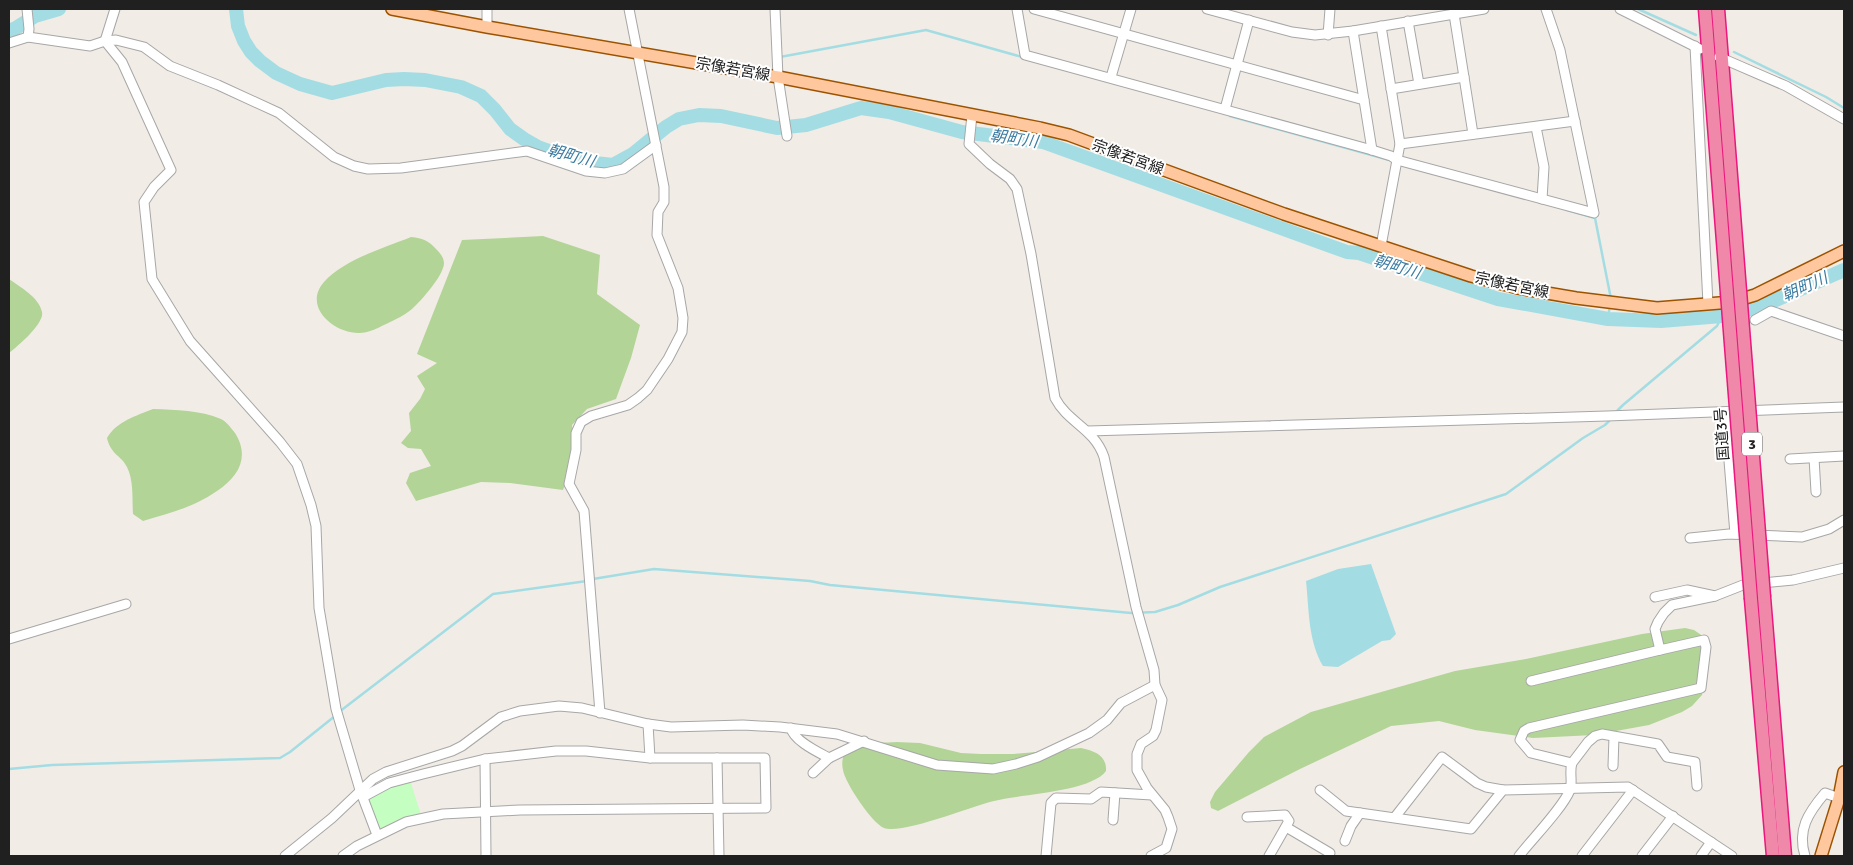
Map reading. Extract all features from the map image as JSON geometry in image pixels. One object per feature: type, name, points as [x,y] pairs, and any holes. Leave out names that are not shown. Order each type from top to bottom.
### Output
[{"type":"highway","name":"国道3号","points":[[1705,9],[1727,293],[1786,856]]},
{"type":"highway","name":"国道3号","points":[[1718,9],[1740,291],[1773,856]]},
{"type":"main road","name":"宗像若宮線","points":[[392,9],[778,77],[1069,135],[1284,214],[1471,276],[1518,288],[1657,308],[1732,302],[1755,295],[1844,251]]},
{"type":"main road","points":[[1821,856],[1839,798],[1844,772]]},
{"type":"street","points":[[27,9],[28,37]]},
{"type":"street","points":[[105,41],[115,9]]},
{"type":"street","points":[[487,9],[487,27]]},
{"type":"street","points":[[600,713],[588,542],[584,511],[569,484],[576,450],[576,433],[581,422],[591,416],[628,405],[647,390],[668,359],[682,332],[683,318],[678,288],[658,235],[658,212],[664,202],[664,194],[629,9]]},
{"type":"street","points":[[775,9],[778,77],[787,136]]},
{"type":"street","points":[[1016,9],[1025,55],[1372,150],[1392,156],[1397,160],[1594,212],[1560,50],[1546,9]]},
{"type":"street","points":[[1034,9],[1364,100]]},
{"type":"street","points":[[1111,77],[1130,9]]},
{"type":"street","points":[[1207,9],[1292,32],[1315,35],[1353,32],[1484,9]]},
{"type":"street","points":[[1328,35],[1330,9]]},
{"type":"street","points":[[1620,9],[1708,52],[1786,86],[1844,119]]},
{"type":"street","points":[[1454,14],[1473,134]]},
{"type":"street","points":[[1225,109],[1249,20]]},
{"type":"street","points":[[1408,22],[1419,84]]},
{"type":"street","points":[[1381,26],[1400,144],[1381,246]]},
{"type":"street","points":[[1353,32],[1372,150]]},
{"type":"street","points":[[9,43],[28,37],[90,46],[116,40],[144,47],[170,66],[218,85],[278,113],[334,157],[354,166],[368,169],[402,168],[527,151],[586,172],[605,172],[623,169],[656,145]]},
{"type":"street","points":[[105,41],[122,62],[170,170],[154,187],[144,202],[152,279],[190,341],[280,442],[297,464],[312,505],[316,526],[319,608],[336,709],[362,794],[377,835]]},
{"type":"street","points":[[1696,46],[1708,304]]},
{"type":"street","points":[[1391,89],[1464,77]]},
{"type":"street","points":[[972,115],[970,144],[990,164],[1010,179],[1017,189],[1031,254],[1055,398],[1060,408],[1088,431],[1100,446],[1104,458],[1136,607],[1154,670],[1155,685],[1162,700],[1156,730],[1153,736],[1141,744],[1137,754],[1137,770],[1152,795],[1165,810],[1172,829],[1166,848],[1151,856]]},
{"type":"street","points":[[1400,144],[1575,121]]},
{"type":"street","points":[[1536,127],[1544,167],[1542,199]]},
{"type":"street","points":[[1755,320],[1771,311],[1844,336]]},
{"type":"street","points":[[1088,431],[1844,407]]},
{"type":"street","points":[[1726,412],[1735,534]]},
{"type":"street","points":[[1790,459],[1844,456]]},
{"type":"street","points":[[1814,458],[1816,492]]},
{"type":"street","points":[[1690,538],[1735,534],[1802,537],[1829,529],[1844,520]]},
{"type":"street","points":[[1660,650],[1656,629],[1664,613],[1672,605],[1715,596],[1742,585],[1794,580],[1844,568]]},
{"type":"street","points":[[1655,597],[1687,590],[1715,596]]},
{"type":"street","points":[[9,639],[126,604]]},
{"type":"street","points":[[1531,681],[1704,640],[1706,647],[1701,688],[1529,728],[1524,731],[1520,740],[1531,753],[1572,764]]},
{"type":"street","points":[[362,794],[373,779],[386,772],[442,755],[462,746],[501,717],[520,711],[559,706],[582,708],[648,724],[671,727],[743,725],[792,728],[838,734],[937,765],[993,769],[1038,757],[1089,733],[1107,720],[1121,703],[1155,685]]},
{"type":"street","points":[[648,724],[650,758]]},
{"type":"street","points":[[792,728],[792,733],[811,749],[829,758]]},
{"type":"street","points":[[1519,856],[1571,789],[1570,769],[1572,764],[1595,736],[1602,734],[1658,744],[1667,757],[1695,762],[1697,786]]},
{"type":"street","points":[[1613,766],[1614,737]]},
{"type":"street","points":[[813,773],[829,758],[864,742]]},
{"type":"street","points":[[285,856],[362,794],[389,782],[486,759],[564,751],[586,751],[650,758],[765,758],[766,808],[486,811],[443,814],[406,822],[377,835],[343,856]]},
{"type":"street","points":[[1395,817],[1442,757],[1477,783],[1486,787],[1503,790],[1628,787],[1732,856]]},
{"type":"street","points":[[717,758],[719,856]]},
{"type":"street","points":[[486,759],[486,856]]},
{"type":"street","points":[[1320,790],[1346,811],[1471,829],[1503,790]]},
{"type":"street","points":[[1582,856],[1633,790]]},
{"type":"street","points":[[1046,856],[1051,803],[1056,798],[1091,799],[1101,792],[1152,795]]},
{"type":"street","points":[[1113,820],[1115,793]]},
{"type":"street","points":[[1806,856],[1803,848],[1802,834],[1806,820],[1824,793],[1839,798]]},
{"type":"street","points":[[1345,842],[1360,813]]},
{"type":"street","points":[[1247,817],[1285,815],[1289,821],[1268,856]]},
{"type":"street","points":[[1642,856],[1672,816]]},
{"type":"street","points":[[1286,827],[1330,854]]},
{"type":"street","points":[[1701,856],[1711,842]]},
{"type":"green space","points":[[543,236],[600,255],[597,294],[640,325],[631,358],[616,399],[587,409],[572,425],[575,457],[563,490],[510,483],[481,482],[416,501],[406,483],[410,473],[431,466],[421,449],[408,448],[401,443],[411,431],[409,413],[425,389],[417,376],[437,363],[417,354],[462,240]]},
{"type":"green space","points":[[411,237],[422,239],[431,244],[441,254],[444,263],[436,281],[412,309],[378,328],[362,333],[341,329],[324,317],[317,301],[318,291],[332,274],[364,255]]},
{"type":"green space","points":[[9,279],[33,297],[40,307],[42,317],[24,340],[9,353]]},
{"type":"green space","points":[[153,409],[196,412],[221,419],[235,433],[242,450],[242,458],[231,479],[208,497],[182,509],[143,521],[133,514],[132,484],[127,467],[111,448],[107,438],[121,423]]},
{"type":"green space","points":[[1685,628],[1694,630],[1707,639],[1705,683],[1702,695],[1692,706],[1682,712],[1649,725],[1594,735],[1533,738],[1475,730],[1439,721],[1391,726],[1300,769],[1218,811],[1211,808],[1210,802],[1215,792],[1264,737],[1311,712],[1455,671],[1526,659],[1642,634]]},
{"type":"green space","points":[[866,743],[920,743],[961,753],[981,754],[1013,754],[1081,748],[1095,752],[1102,757],[1106,771],[1098,778],[1086,784],[1071,788],[994,801],[921,824],[893,829],[884,828],[866,811],[854,793],[842,767],[844,754],[851,746]]},
{"type":"green space","points":[[410,780],[421,815],[380,830],[377,828],[367,800],[390,785]]},
{"type":"water","points":[[1371,564],[1396,634],[1390,640],[1382,641],[1338,667],[1323,666],[1314,646],[1312,636],[1306,581],[1338,569]]},
{"type":"waterway","name":"朝町川","points":[[9,31],[35,16],[59,9]]},
{"type":"waterway","name":"朝町川","points":[[236,9],[238,26],[251,52],[276,73],[300,84],[332,93],[386,80],[404,79],[425,80],[461,87],[481,96],[510,129],[524,139],[538,147],[577,161],[613,165],[633,154],[666,127],[679,119],[699,115],[721,116],[777,128],[806,125],[861,108],[889,112],[962,132],[1043,142],[1347,252],[1359,253],[1498,299],[1608,319],[1661,321],[1722,316],[1760,307],[1844,270]]},
{"type":"waterway","points":[[1638,9],[1696,35]]},
{"type":"waterway","points":[[780,57],[926,30],[1022,57]]},
{"type":"waterway","points":[[1734,52],[1826,97],[1844,108]]},
{"type":"waterway","points":[[1230,116],[1393,161]]},
{"type":"waterway","points":[[1567,210],[1595,218],[1611,299]]},
{"type":"waterway","points":[[1608,319],[1610,304]]},
{"type":"waterway","points":[[1615,413],[1717,326],[1722,316]]},
{"type":"waterway","points":[[593,579],[654,569],[810,581],[830,585],[1131,613],[1155,612],[1178,605],[1220,587],[1506,494],[1583,438],[1605,425],[1612,418]]},
{"type":"waterway","points":[[339,712],[493,594],[587,581]]},
{"type":"waterway","points":[[9,769],[52,765],[280,758],[335,716]]}]
